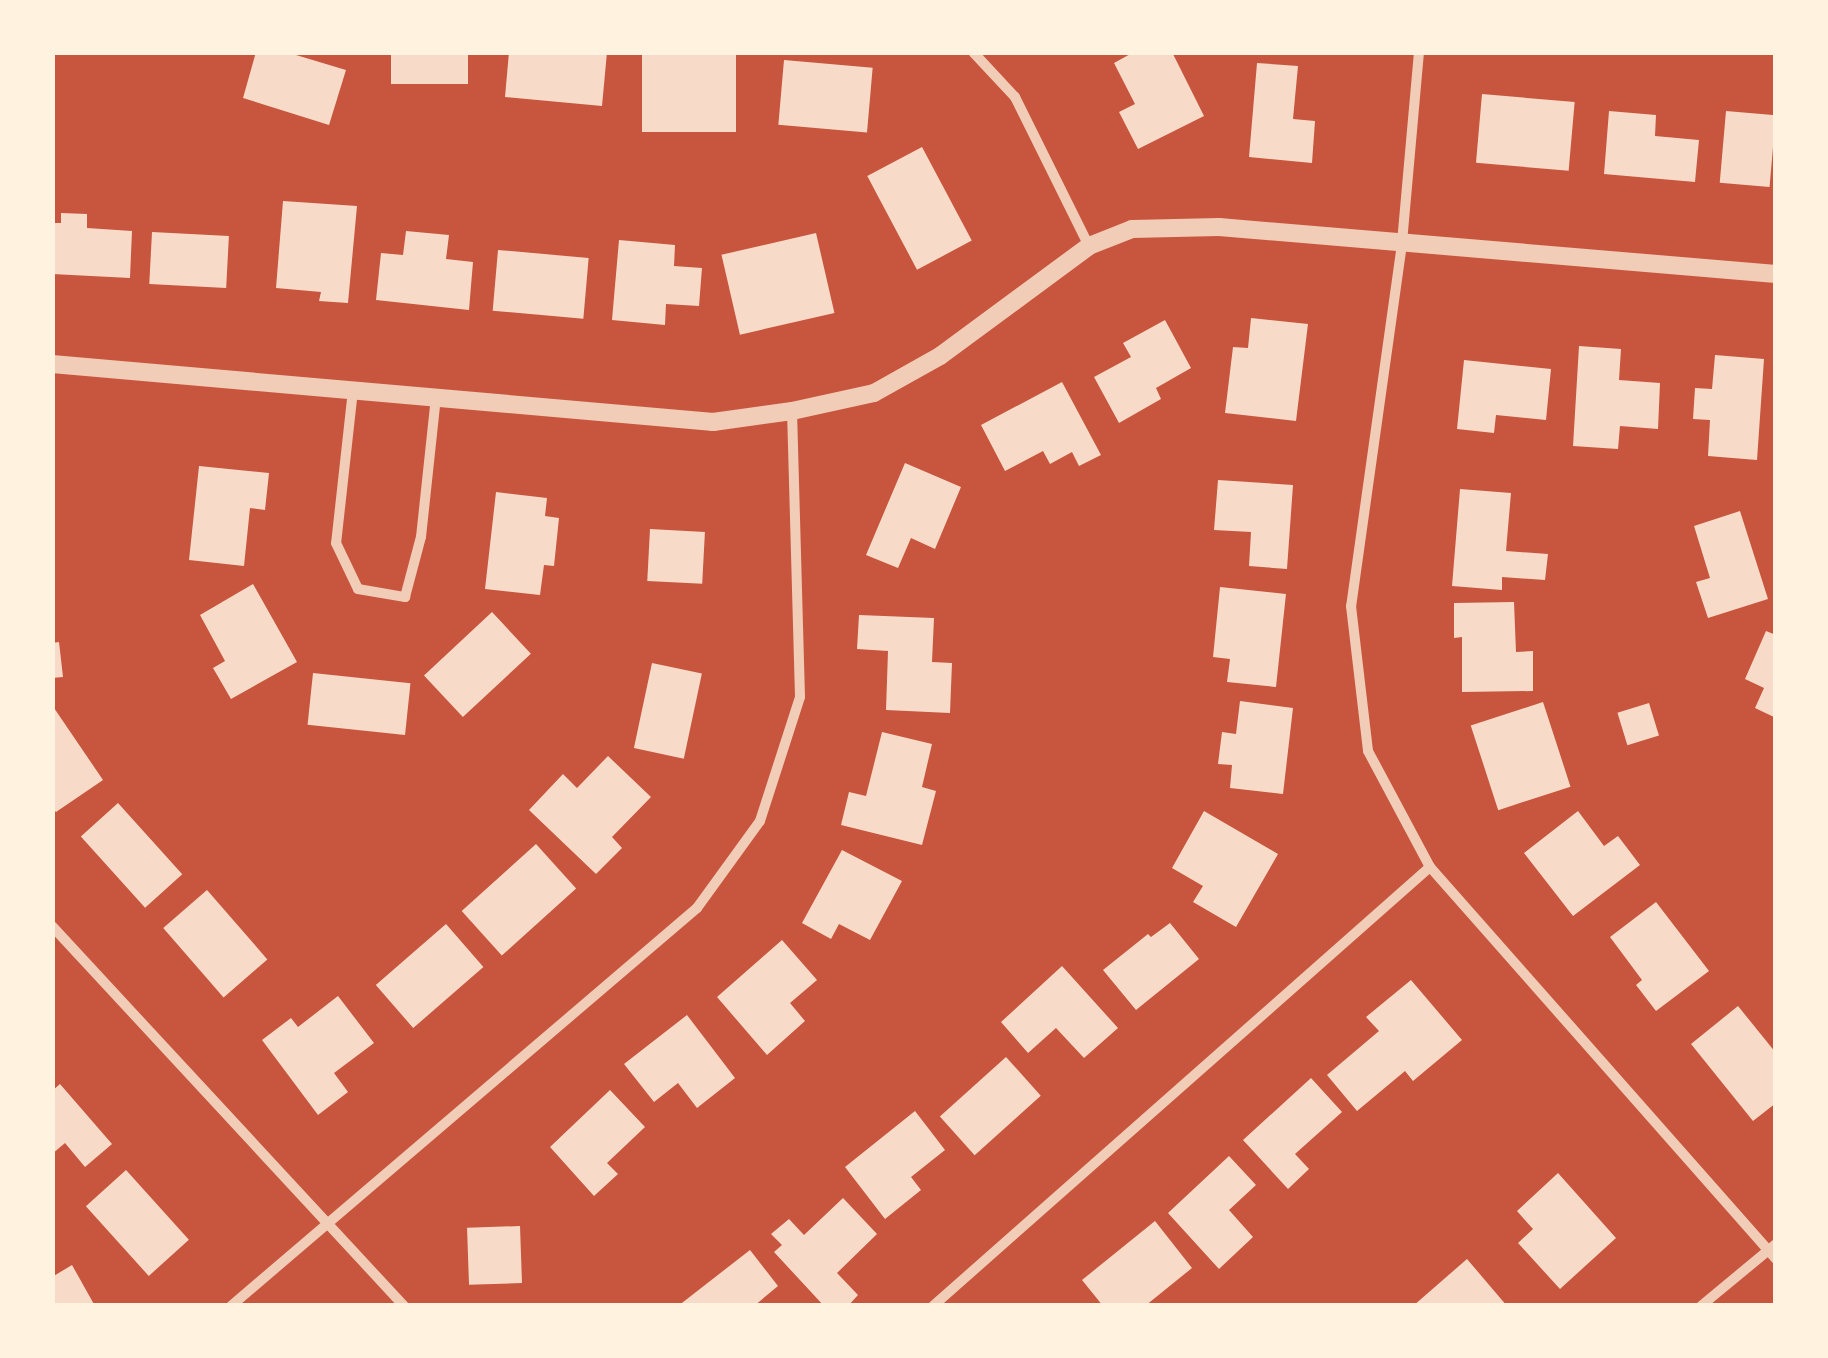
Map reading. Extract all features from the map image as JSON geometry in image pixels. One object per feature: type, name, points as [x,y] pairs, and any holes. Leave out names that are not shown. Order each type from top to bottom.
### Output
[{"type":"street","points":[[973,52],[1015,97],[1089,246]]},
{"type":"street","points":[[1419,52],[1402,244],[1351,606],[1368,751],[1430,867],[1773,1251],[1700,1306]]},
{"type":"street","points":[[52,364],[712,422],[792,411],[874,393],[924,365],[1089,246],[1132,230],[1219,227],[1776,274]]},
{"type":"street","points":[[353,390],[336,543],[358,589],[405,597],[422,537],[436,397]]},
{"type":"street","points":[[230,1306],[697,908],[760,821],[800,698],[792,411]]},
{"type":"street","points":[[933,1306],[1430,867]]},
{"type":"street","points":[[52,926],[331,1222],[404,1306]]},
{"type":"building","points":[[256,52],[286,52],[346,70],[329,125],[243,98]]},
{"type":"building","points":[[391,52],[468,52],[468,84],[391,84]]},
{"type":"building","points":[[509,52],[607,52],[602,106],[505,97]]},
{"type":"building","points":[[642,52],[736,52],[736,132],[642,132]]},
{"type":"building","points":[[1134,52],[1172,52],[1204,116],[1138,149],[1119,112],[1135,104],[1114,63]]},
{"type":"building","points":[[784,60],[873,68],[867,133],[778,125]]},
{"type":"building","points":[[1257,63],[1298,66],[1293,119],[1315,121],[1312,163],[1249,157]]},
{"type":"building","points":[[1482,94],[1575,102],[1569,171],[1476,163]]},
{"type":"building","points":[[1609,111],[1656,115],[1655,136],[1699,140],[1695,182],[1604,174]]},
{"type":"building","points":[[1726,111],[1776,115],[1770,187],[1720,183]]},
{"type":"building","points":[[922,147],[972,241],[917,270],[867,176]]},
{"type":"building","points":[[283,201],[357,206],[348,303],[319,301],[321,292],[276,288]]},
{"type":"building","points":[[61,213],[87,214],[87,228],[132,231],[130,278],[52,274],[52,223],[61,223]]},
{"type":"building","points":[[406,231],[449,235],[446,259],[473,262],[469,310],[376,300],[381,253],[403,255]]},
{"type":"building","points":[[152,232],[229,236],[226,288],[149,284]]},
{"type":"building","points":[[816,233],[834,313],[740,335],[721,255]]},
{"type":"building","points":[[619,240],[675,245],[674,266],[702,268],[699,306],[666,304],[665,325],[612,320]]},
{"type":"building","points":[[498,250],[589,258],[583,319],[493,311]]},
{"type":"building","points":[[1251,318],[1308,324],[1296,421],[1225,413],[1233,347],[1248,348]]},
{"type":"building","points":[[1165,320],[1191,368],[1156,388],[1161,399],[1119,423],[1094,377],[1131,357],[1123,343]]},
{"type":"building","points":[[1579,346],[1621,349],[1619,380],[1660,383],[1658,429],[1620,426],[1618,449],[1573,446]]},
{"type":"building","points":[[1715,355],[1764,359],[1757,460],[1708,456],[1710,420],[1693,419],[1695,388],[1712,389]]},
{"type":"building","points":[[1464,360],[1551,369],[1546,420],[1496,415],[1494,433],[1457,429]]},
{"type":"building","points":[[1062,382],[1101,455],[1079,466],[1072,452],[1050,464],[1043,451],[1005,471],[981,425]]},
{"type":"building","points":[[905,463],[961,487],[935,549],[911,538],[898,568],[866,555]]},
{"type":"building","points":[[199,466],[269,473],[265,510],[250,508],[244,566],[189,560]]},
{"type":"building","points":[[1218,480],[1293,485],[1287,569],[1249,566],[1251,532],[1214,530]]},
{"type":"building","points":[[1460,489],[1511,493],[1506,551],[1548,554],[1545,580],[1502,577],[1502,590],[1452,586]]},
{"type":"building","points":[[496,492],[547,498],[545,516],[559,518],[554,566],[544,565],[540,595],[485,589]]},
{"type":"building","points":[[1740,511],[1768,599],[1708,618],[1696,582],[1710,578],[1694,526]]},
{"type":"building","points":[[650,529],[705,532],[702,584],[647,581]]},
{"type":"building","points":[[253,584],[297,662],[231,699],[213,668],[225,661],[200,615]]},
{"type":"building","points":[[1220,587],[1286,594],[1276,687],[1227,682],[1230,659],[1213,657]]},
{"type":"building","points":[[1514,602],[1516,652],[1533,651],[1533,691],[1462,692],[1462,637],[1454,638],[1454,603]]},
{"type":"building","points":[[492,612],[531,654],[463,717],[424,675]]},
{"type":"building","points":[[859,615],[934,618],[932,662],[952,663],[950,713],[886,710],[888,651],[857,649]]},
{"type":"building","points":[[1766,631],[1776,635],[1776,718],[1755,708],[1764,688],[1745,679]]},
{"type":"building","points":[[59,642],[63,677],[52,678],[52,643]]},
{"type":"building","points":[[652,663],[702,674],[684,759],[634,748]]},
{"type":"building","points":[[313,673],[410,683],[405,735],[308,725]]},
{"type":"building","points":[[1240,701],[1293,708],[1283,794],[1230,788],[1232,765],[1218,764],[1222,732],[1236,734]]},
{"type":"building","points":[[1543,702],[1571,787],[1498,810],[1471,725]]},
{"type":"building","points":[[1649,703],[1659,736],[1627,745],[1617,713]]},
{"type":"building","points":[[52,705],[103,780],[56,812],[52,808]]},
{"type":"building","points":[[882,732],[932,744],[922,787],[936,791],[922,845],[841,825],[849,792],[866,796]]},
{"type":"building","points":[[608,756],[651,797],[612,837],[622,848],[596,874],[529,810],[563,774],[577,788]]},
{"type":"building","points":[[118,803],[182,874],[145,908],[81,836]]},
{"type":"building","points":[[1204,811],[1278,854],[1236,927],[1193,902],[1203,886],[1172,868]]},
{"type":"building","points":[[1578,811],[1604,846],[1618,836],[1640,865],[1573,916],[1524,853]]},
{"type":"building","points":[[536,844],[576,889],[502,956],[462,911]]},
{"type":"building","points":[[842,850],[902,881],[870,940],[839,924],[831,939],[802,923]]},
{"type":"building","points":[[207,890],[267,959],[224,997],[163,928]]},
{"type":"building","points":[[1656,902],[1709,971],[1656,1011],[1636,985],[1642,980],[1610,937]]},
{"type":"building","points":[[1170,923],[1199,959],[1136,1010],[1103,970],[1148,934],[1151,937]]},
{"type":"building","points":[[446,924],[483,967],[413,1028],[376,985]]},
{"type":"building","points":[[782,940],[817,980],[790,1003],[805,1021],[767,1055],[717,997]]},
{"type":"building","points":[[1062,966],[1118,1028],[1084,1058],[1056,1028],[1028,1053],[1001,1022]]},
{"type":"building","points":[[1411,980],[1462,1040],[1413,1081],[1405,1071],[1357,1111],[1327,1075],[1379,1031],[1366,1017]]},
{"type":"building","points":[[338,996],[374,1043],[334,1073],[348,1092],[318,1115],[262,1040],[291,1018],[298,1027]]},
{"type":"building","points":[[1738,1006],[1776,1053],[1776,1103],[1753,1121],[1691,1044]]},
{"type":"building","points":[[687,1015],[735,1078],[697,1108],[678,1083],[654,1102],[624,1064]]},
{"type":"building","points":[[1006,1057],[1041,1096],[975,1155],[940,1117]]},
{"type":"building","points":[[1311,1078],[1342,1112],[1295,1154],[1309,1169],[1288,1189],[1243,1140]]},
{"type":"building","points":[[60,1084],[112,1144],[85,1167],[65,1143],[52,1154],[52,1091]]},
{"type":"building","points":[[610,1090],[645,1127],[607,1163],[618,1174],[594,1196],[550,1147]]},
{"type":"building","points":[[915,1111],[945,1150],[911,1177],[921,1190],[885,1219],[845,1167]]},
{"type":"building","points":[[1229,1156],[1256,1185],[1229,1210],[1253,1237],[1219,1269],[1168,1213]]},
{"type":"building","points":[[126,1170],[189,1240],[149,1276],[86,1206]]},
{"type":"building","points":[[1558,1173],[1616,1238],[1560,1289],[1518,1243],[1533,1229],[1517,1211]]},
{"type":"building","points":[[843,1198],[877,1234],[837,1273],[858,1295],[848,1306],[824,1306],[774,1252],[782,1245],[771,1234],[789,1219],[804,1235]]},
{"type":"building","points":[[1155,1221],[1192,1268],[1145,1306],[1103,1306],[1082,1280]]},
{"type":"building","points":[[520,1226],[522,1283],[469,1285],[467,1228]]},
{"type":"building","points":[[750,1250],[778,1286],[754,1306],[678,1306]]},
{"type":"building","points":[[1467,1259],[1507,1306],[1413,1306]]},
{"type":"building","points":[[72,1265],[95,1306],[52,1306],[52,1277]]}]
